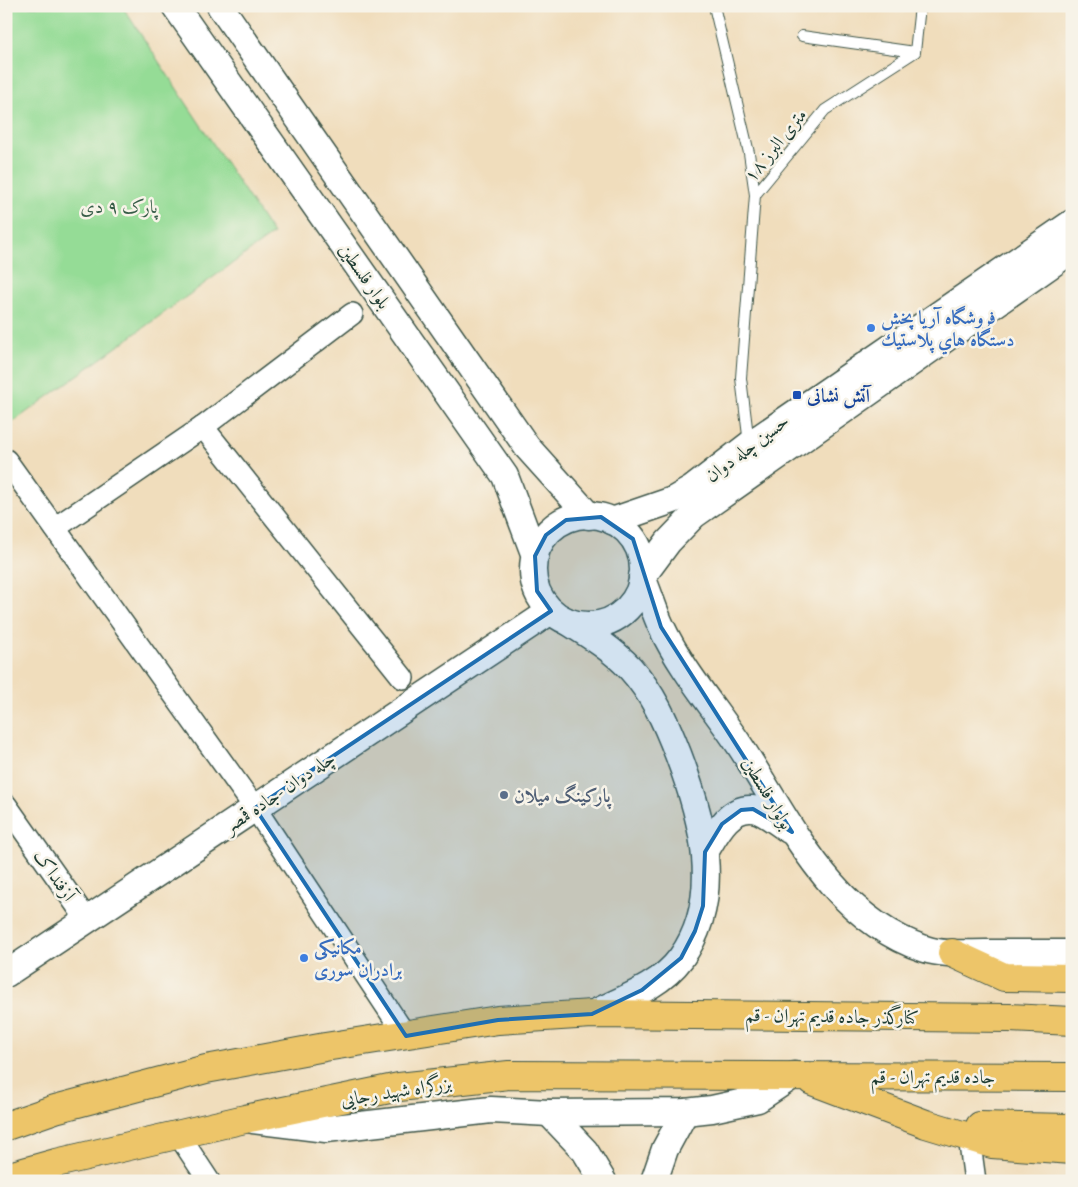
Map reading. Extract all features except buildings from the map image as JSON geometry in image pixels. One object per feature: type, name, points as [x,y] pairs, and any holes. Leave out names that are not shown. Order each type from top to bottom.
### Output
[{"type":"highway","points":[[951,953],[1004,978],[1072,978]]},
{"type":"highway","points":[[6,1126],[55,1109],[206,1069],[325,1047],[406,1036],[498,1020],[592,1014]]},
{"type":"highway","name":"کنارگذر جاده قدیم تهران - قم","points":[[592,1014],[1009,1018],[1072,1021]]},
{"type":"highway","name":"بزرگراه شهید رجایی","points":[[6,1177],[178,1134],[399,1087],[509,1075],[794,1075]]},
{"type":"highway","points":[[794,1075],[926,1124],[992,1144],[1072,1150]]},
{"type":"highway","name":"جاده قدیم تهران - قم","points":[[794,1075],[1072,1077]]},
{"type":"highway","points":[[926,1124],[1072,1128]]},
{"type":"street","name":"بلوار فلسطین","points":[[175,6],[505,476],[535,556]]},
{"type":"street","name":"بلوار فلسطین","points":[[220,6],[527,447],[601,518]]},
{"type":"street","points":[[228,82],[255,56]]},
{"type":"street","name":"حسین چله دوان","points":[[601,518],[673,500],[713,474],[749,444],[1072,223]]},
{"type":"street","name":"حسین چله دوان","points":[[642,577],[668,542],[694,515],[1072,250]]},
{"type":"street","points":[[55,528],[203,427],[352,314]]},
{"type":"street","points":[[203,427],[403,678]]},
{"type":"street","points":[[749,444],[762,468]]},
{"type":"street","points":[[6,460],[255,808],[406,1036]]},
{"type":"street","points":[[559,616],[592,625],[616,618],[634,600],[642,577],[642,564],[636,544],[623,529],[601,518],[577,516],[555,526],[539,544],[535,556],[533,568],[537,591],[559,616],[603,644],[630,668],[662,713],[686,775],[701,823],[705,852],[703,906],[695,931],[681,958],[663,977],[642,990],[592,1014]]},
{"type":"street","name":"بولوار فلسطین","points":[[642,577],[661,627],[683,663],[741,748],[792,832],[841,895],[870,919],[900,938],[925,949],[951,953],[1072,953]]},
{"type":"street","name":"چله دوان -جاده قمصر","points":[[6,974],[255,808],[559,616]]},
{"type":"street","name":"آزفنداک","points":[[6,805],[87,920]]},
{"type":"street","points":[[705,852],[722,824],[742,810],[753,809],[792,832]]},
{"type":"street","points":[[245,1119],[326,1129],[491,1110],[549,1113],[685,1112],[712,1109],[758,1099],[794,1075]]},
{"type":"street","points":[[654,1181],[665,1149],[685,1112]]},
{"type":"street","points":[[549,1113],[585,1152],[602,1181]]},
{"type":"street","points":[[178,1134],[210,1181]]},
{"type":"street","points":[[969,1137],[976,1181]]},
{"type":"lane","points":[[714,6],[749,153],[755,195]]},
{"type":"lane","points":[[802,36],[915,52],[920,6]]},
{"type":"lane","name":"۱۸ متری البرز","points":[[749,444],[741,378],[755,195],[825,110],[915,52]]},
{"type":"highlighted area","points":[[601,517],[633,539],[661,627],[792,832],[753,809],[741,810],[722,824],[705,852],[703,906],[695,931],[681,958],[642,990],[592,1014],[498,1020],[406,1036],[255,808],[551,611],[537,591],[535,556],[546,535],[566,520]]},
{"type":"green space","name":"پارک ۹ دی","points":[[6,6],[122,6],[273,234],[13,422],[6,413]]},
{"type":"place","name":"فروشگاه آريا پخش دستگاه هاي پلاستيك","points":[[871,328]]},
{"type":"place","name":"آتش نشانی","points":[[797,395]]},
{"type":"place","name":"پارکینگ میلان","points":[[504,795]]},
{"type":"place","name":"مکانیکی برادران سوری","points":[[304,958]]}]
